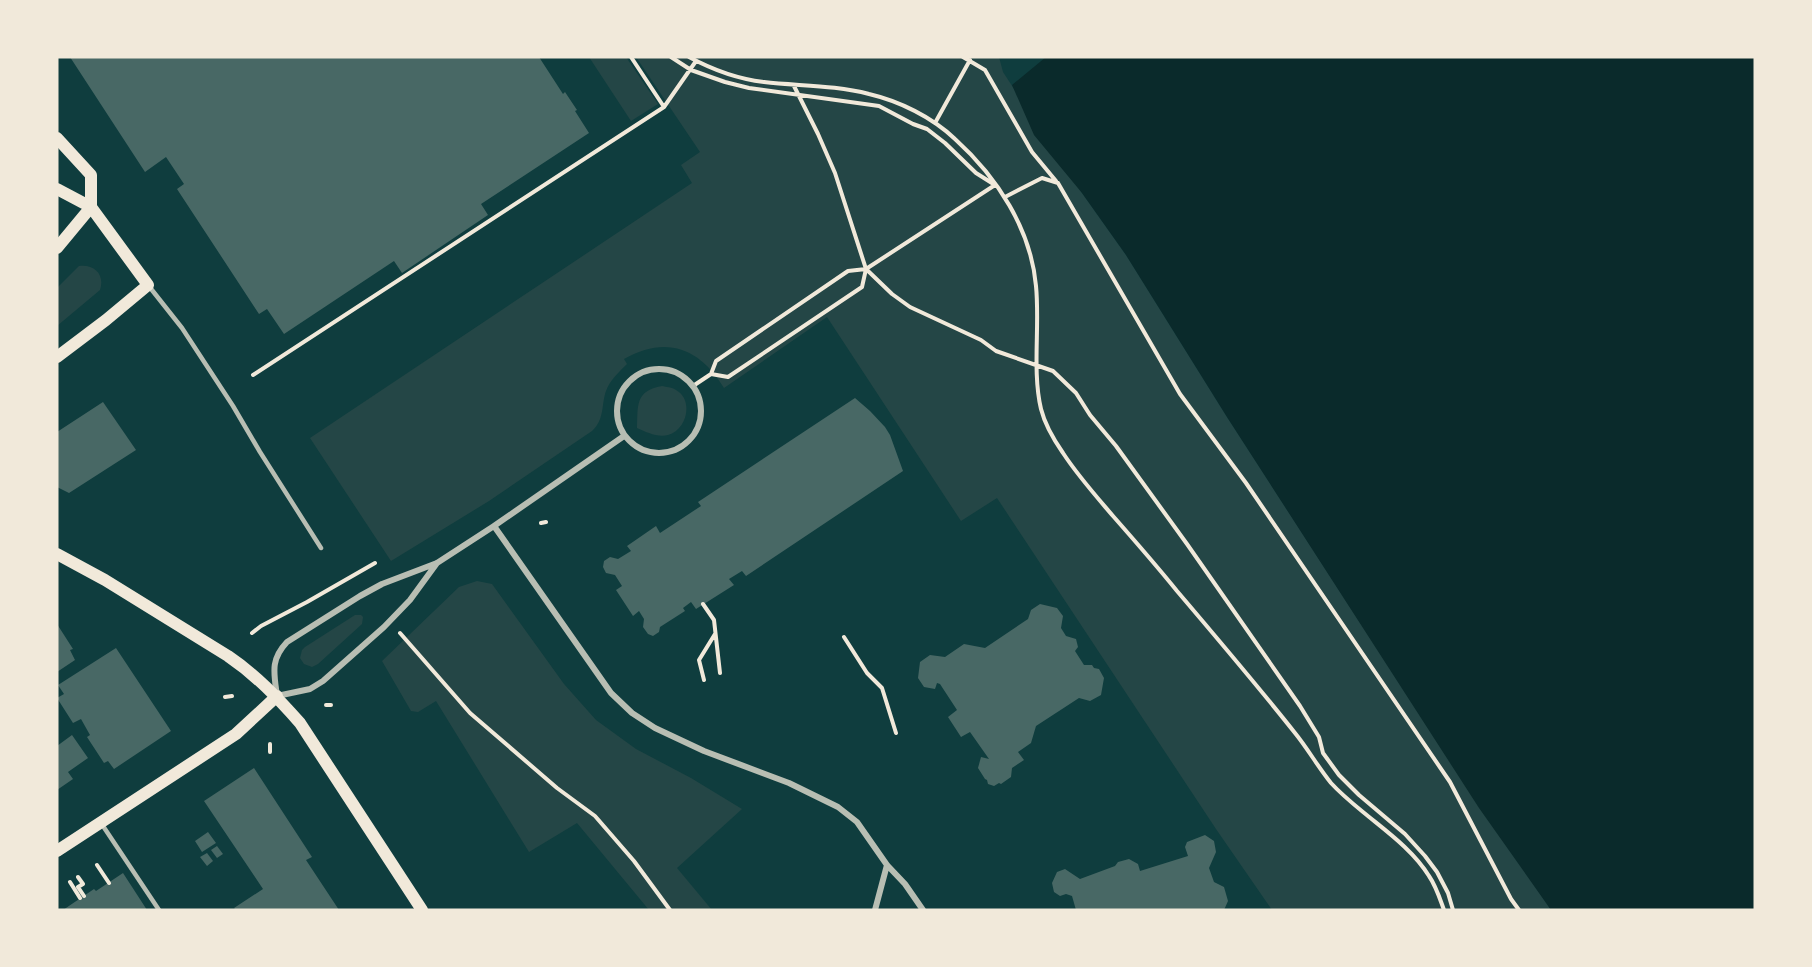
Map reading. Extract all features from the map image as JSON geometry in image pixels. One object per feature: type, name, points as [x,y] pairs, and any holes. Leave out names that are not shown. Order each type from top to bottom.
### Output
[{"type":"main road","points":[[57,138],[91,175],[91,207],[57,248]]},
{"type":"main road","points":[[57,189],[91,207],[148,285],[57,357]]},
{"type":"main road","points":[[57,554],[105,580],[228,656],[277,696],[300,723],[422,910]]},
{"type":"main road","points":[[57,851],[236,734],[277,696]]},
{"type":"street","points":[[658,368],[671,370],[684,376],[693,386],[700,399],[700,415],[696,431],[687,442],[674,450],[660,453],[640,449],[624,436],[617,420],[617,406],[622,390],[632,378],[644,371],[658,368]]},
{"type":"street","points":[[437,563],[394,617],[323,681],[310,689],[277,696],[274,666],[280,649],[287,642],[382,584],[437,563],[624,436]]},
{"type":"street","points":[[494,526],[611,693],[632,713],[655,728],[704,751],[789,783],[838,807],[856,822],[923,910]]},
{"type":"street","points":[[875,910],[887,865]]},
{"type":"lane","points":[[148,285],[201,358],[321,548]]},
{"type":"lane","points":[[101,823],[159,910]]},
{"type":"path","points":[[631,57],[664,107]]},
{"type":"path","points":[[671,57],[691,70],[749,88],[879,106],[927,129],[945,142],[976,173],[995,185]]},
{"type":"path","points":[[689,57],[726,74],[747,79],[867,93],[893,102],[935,123],[974,158],[1005,197],[1020,225],[1033,259],[1036,287],[1038,390],[1048,429],[1064,455],[1297,734],[1331,783],[1408,850],[1429,875],[1444,910]]},
{"type":"path","points":[[963,57],[986,70],[1032,152],[1058,183],[1180,394],[1246,483],[1450,782],[1519,910]]},
{"type":"path","points":[[935,123],[970,60]]},
{"type":"path","points":[[253,375],[664,107],[696,61]]},
{"type":"path","points":[[711,374],[728,377],[862,287],[866,269],[846,201],[794,85]]},
{"type":"path","points":[[1005,197],[1042,178],[1058,183]]},
{"type":"path","points":[[693,386],[711,374],[716,361],[848,271],[866,269],[995,185]]},
{"type":"path","points":[[866,269],[892,294],[910,307],[981,340],[996,351],[1053,372],[1076,393],[1187,544],[1294,697],[1318,737],[1323,753],[1339,775],[1406,834],[1425,856],[1448,893],[1453,910]]},
{"type":"path","points":[[252,633],[375,563]]},
{"type":"path","points":[[703,604],[714,620],[720,673]]},
{"type":"path","points":[[400,633],[470,713],[557,788],[595,816],[634,861],[670,910]]},
{"type":"path","points":[[704,680],[699,660],[716,633]]},
{"type":"path","points":[[844,637],[867,673],[882,688],[896,733]]},
{"type":"path","points":[[225,697],[232,696]]},
{"type":"path","points":[[270,744],[270,752]]},
{"type":"path","points":[[97,865],[109,883]]},
{"type":"path","points":[[70,882],[81,897],[78,887],[83,884],[78,877]]},
{"type":"shaded area","points":[[589,57],[626,57],[658,104],[631,121]]},
{"type":"shaded area","points":[[636,57],[999,57],[1003,72],[1082,193],[1126,255],[1350,607],[1551,910],[1272,910],[997,498],[961,521],[827,317],[724,388],[704,363],[681,350],[668,347],[654,348],[624,359],[627,364],[608,387],[604,396],[601,417],[592,431],[489,501],[391,561],[310,438],[692,183],[681,165],[700,152]]},
{"type":"shaded area","points":[[1046,57],[1755,57],[1755,910],[1551,910],[1479,808],[1227,417],[1126,255],[1082,193],[1034,135],[1012,85]]},
{"type":"shaded area","points":[[79,266],[90,267],[100,275],[100,290],[57,326],[57,288]]},
{"type":"shaded area","points":[[662,386],[673,388],[682,395],[686,414],[684,421],[675,432],[660,436],[637,428],[638,406],[642,395],[653,388]]},
{"type":"shaded area","points":[[477,581],[492,584],[564,684],[596,720],[636,749],[691,778],[742,809],[677,868],[712,910],[649,910],[577,823],[529,852],[436,701],[418,712],[411,711],[382,661],[459,587]]},
{"type":"shaded area","points":[[355,615],[363,617],[362,624],[318,664],[312,667],[304,664],[300,658],[305,647]]},
{"type":"building","points":[[70,57],[539,57],[563,94],[565,92],[577,110],[575,111],[589,133],[481,204],[488,215],[402,273],[394,261],[284,334],[267,309],[259,314],[177,189],[184,184],[166,157],[145,172]]},
{"type":"building","points":[[855,398],[885,427],[903,471],[746,576],[742,571],[729,579],[734,585],[696,609],[691,602],[683,608],[685,611],[660,627],[659,632],[653,636],[648,634],[643,627],[644,619],[639,611],[633,616],[616,590],[622,586],[615,575],[606,573],[603,567],[604,561],[610,557],[618,559],[631,551],[627,546],[656,526],[660,533],[701,506],[698,502]]},
{"type":"building","points":[[103,402],[136,450],[69,493],[57,487],[57,432]]},
{"type":"building","points":[[1040,604],[1057,608],[1063,616],[1061,628],[1066,636],[1076,639],[1078,647],[1075,651],[1084,665],[1092,665],[1099,669],[1104,678],[1101,695],[1090,701],[1079,698],[1036,726],[1031,743],[1018,752],[1024,760],[1012,768],[1011,777],[994,786],[988,784],[978,768],[981,757],[989,759],[970,732],[961,737],[948,717],[957,710],[940,684],[937,683],[935,689],[924,687],[918,678],[920,662],[930,655],[945,657],[964,644],[985,648],[1028,619],[1031,610]]},
{"type":"building","points":[[57,624],[73,649],[70,650],[75,660],[57,672]]},
{"type":"building","points":[[116,648],[171,731],[114,769],[108,761],[104,763],[87,737],[90,735],[81,719],[73,723],[57,698],[64,694],[58,685]]},
{"type":"building","points":[[72,735],[88,758],[68,772],[73,779],[57,790],[57,746]]},
{"type":"building","points":[[254,768],[312,857],[306,860],[339,910],[236,910],[234,908],[263,889],[204,801]]},
{"type":"building","points":[[208,832],[216,843],[202,852],[195,841]]},
{"type":"building","points":[[1205,835],[1214,841],[1216,852],[1209,868],[1214,882],[1224,887],[1228,901],[1224,910],[1076,910],[1072,896],[1066,894],[1060,896],[1054,892],[1052,883],[1057,872],[1065,869],[1080,879],[1129,859],[1138,864],[1140,871],[1188,856],[1185,847],[1187,842]]},
{"type":"building","points":[[217,846],[223,854],[217,858],[211,850]]},
{"type":"building","points":[[207,853],[213,861],[207,866],[200,857]]},
{"type":"building","points":[[123,873],[147,910],[63,910],[94,889],[96,891]]}]
